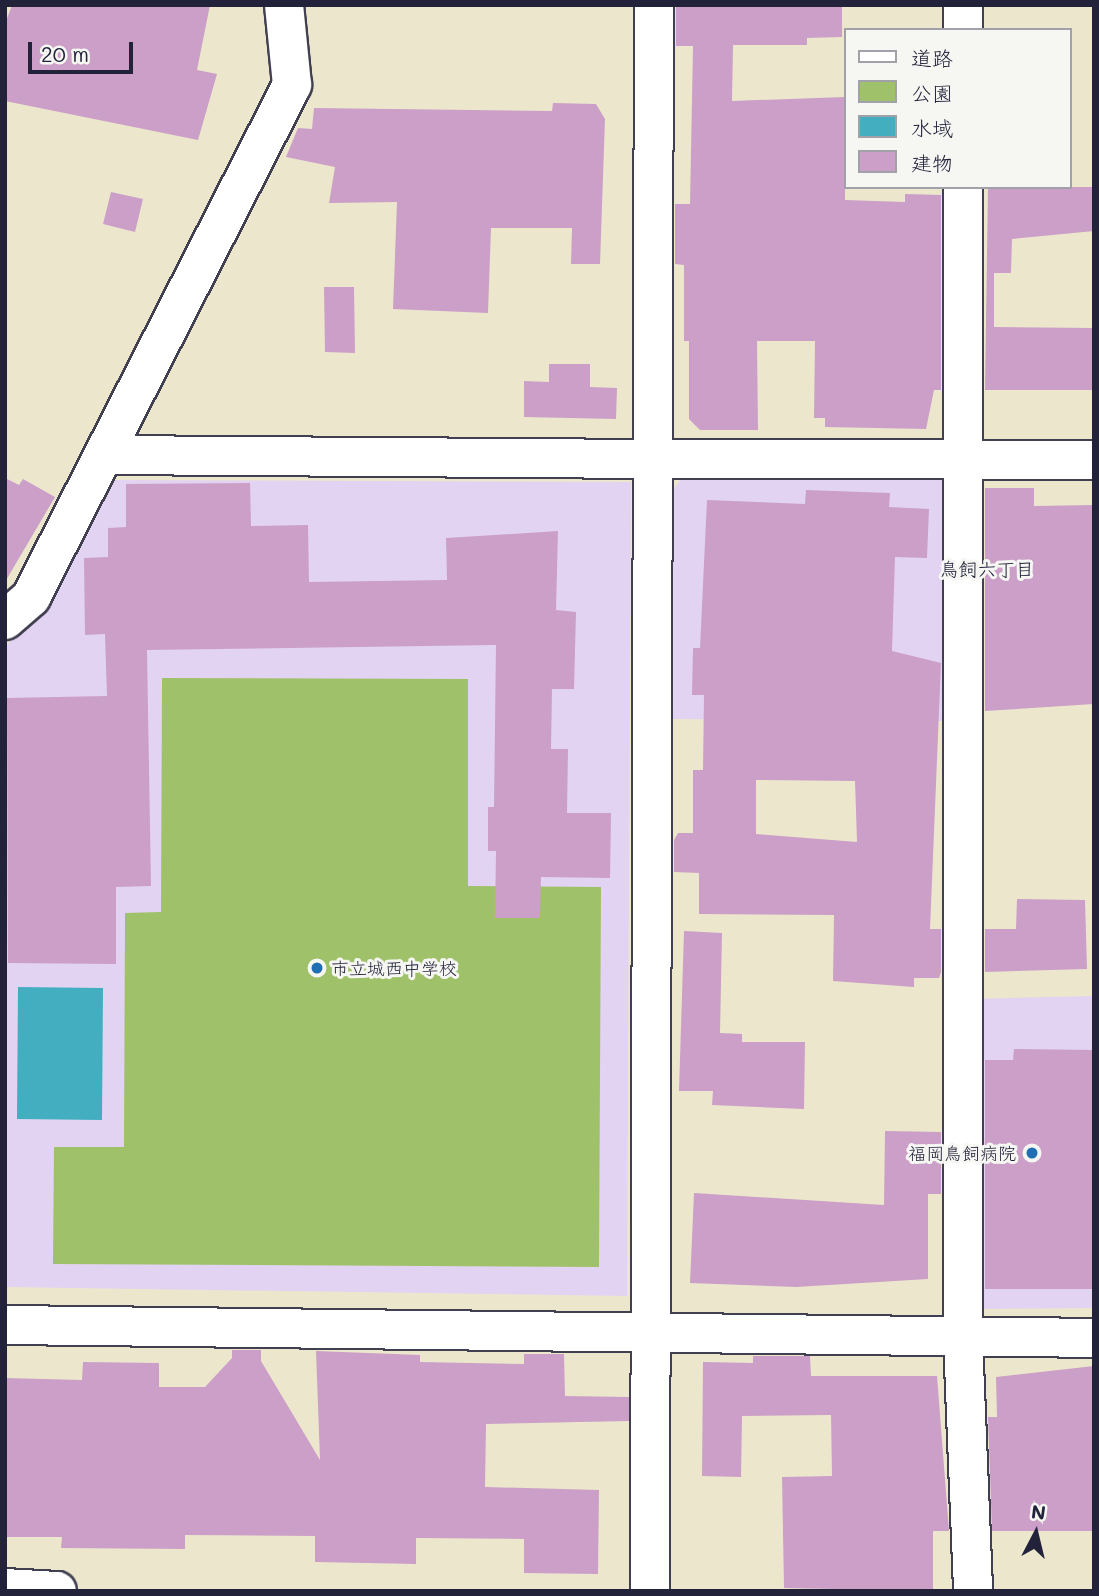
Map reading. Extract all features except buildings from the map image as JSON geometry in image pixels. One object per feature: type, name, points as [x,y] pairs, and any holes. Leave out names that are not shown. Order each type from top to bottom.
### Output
[{"type":"street","points":[[5,620],[31,597],[292,85],[284,5]]},
{"type":"street","points":[[650,1591],[654,5]]},
{"type":"street","points":[[963,5],[963,28]]},
{"type":"street","points":[[963,189],[963,1339],[973,1591]]},
{"type":"street","points":[[105,455],[1094,460]]},
{"type":"street","points":[[5,1325],[651,1332],[963,1339],[1094,1338]]},
{"type":"street","points":[[5,1588],[57,1591]]},
{"type":"shaded area","points":[[687,472],[945,474],[943,721],[665,719],[667,497]]},
{"type":"shaded area","name":"市立城西中学校","points":[[111,480],[631,482],[627,1296],[5,1287],[5,649]]},
{"type":"shaded area","name":"福岡鳥飼病院","points":[[1094,996],[1094,1308],[974,1309],[967,999]]},
{"type":"green space","points":[[162,678],[468,679],[468,886],[601,887],[599,1267],[53,1264],[54,1147],[124,1147],[125,913],[161,912]]},
{"type":"water","points":[[18,987],[103,988],[102,1120],[17,1119]]},
{"type":"place","name":"市立城西中学校","points":[[317,968]]},
{"type":"place","name":"福岡鳥飼病院","points":[[1032,1153]]},
{"type":"district","name":"鳥飼六丁目","points":[[987,569]]}]
